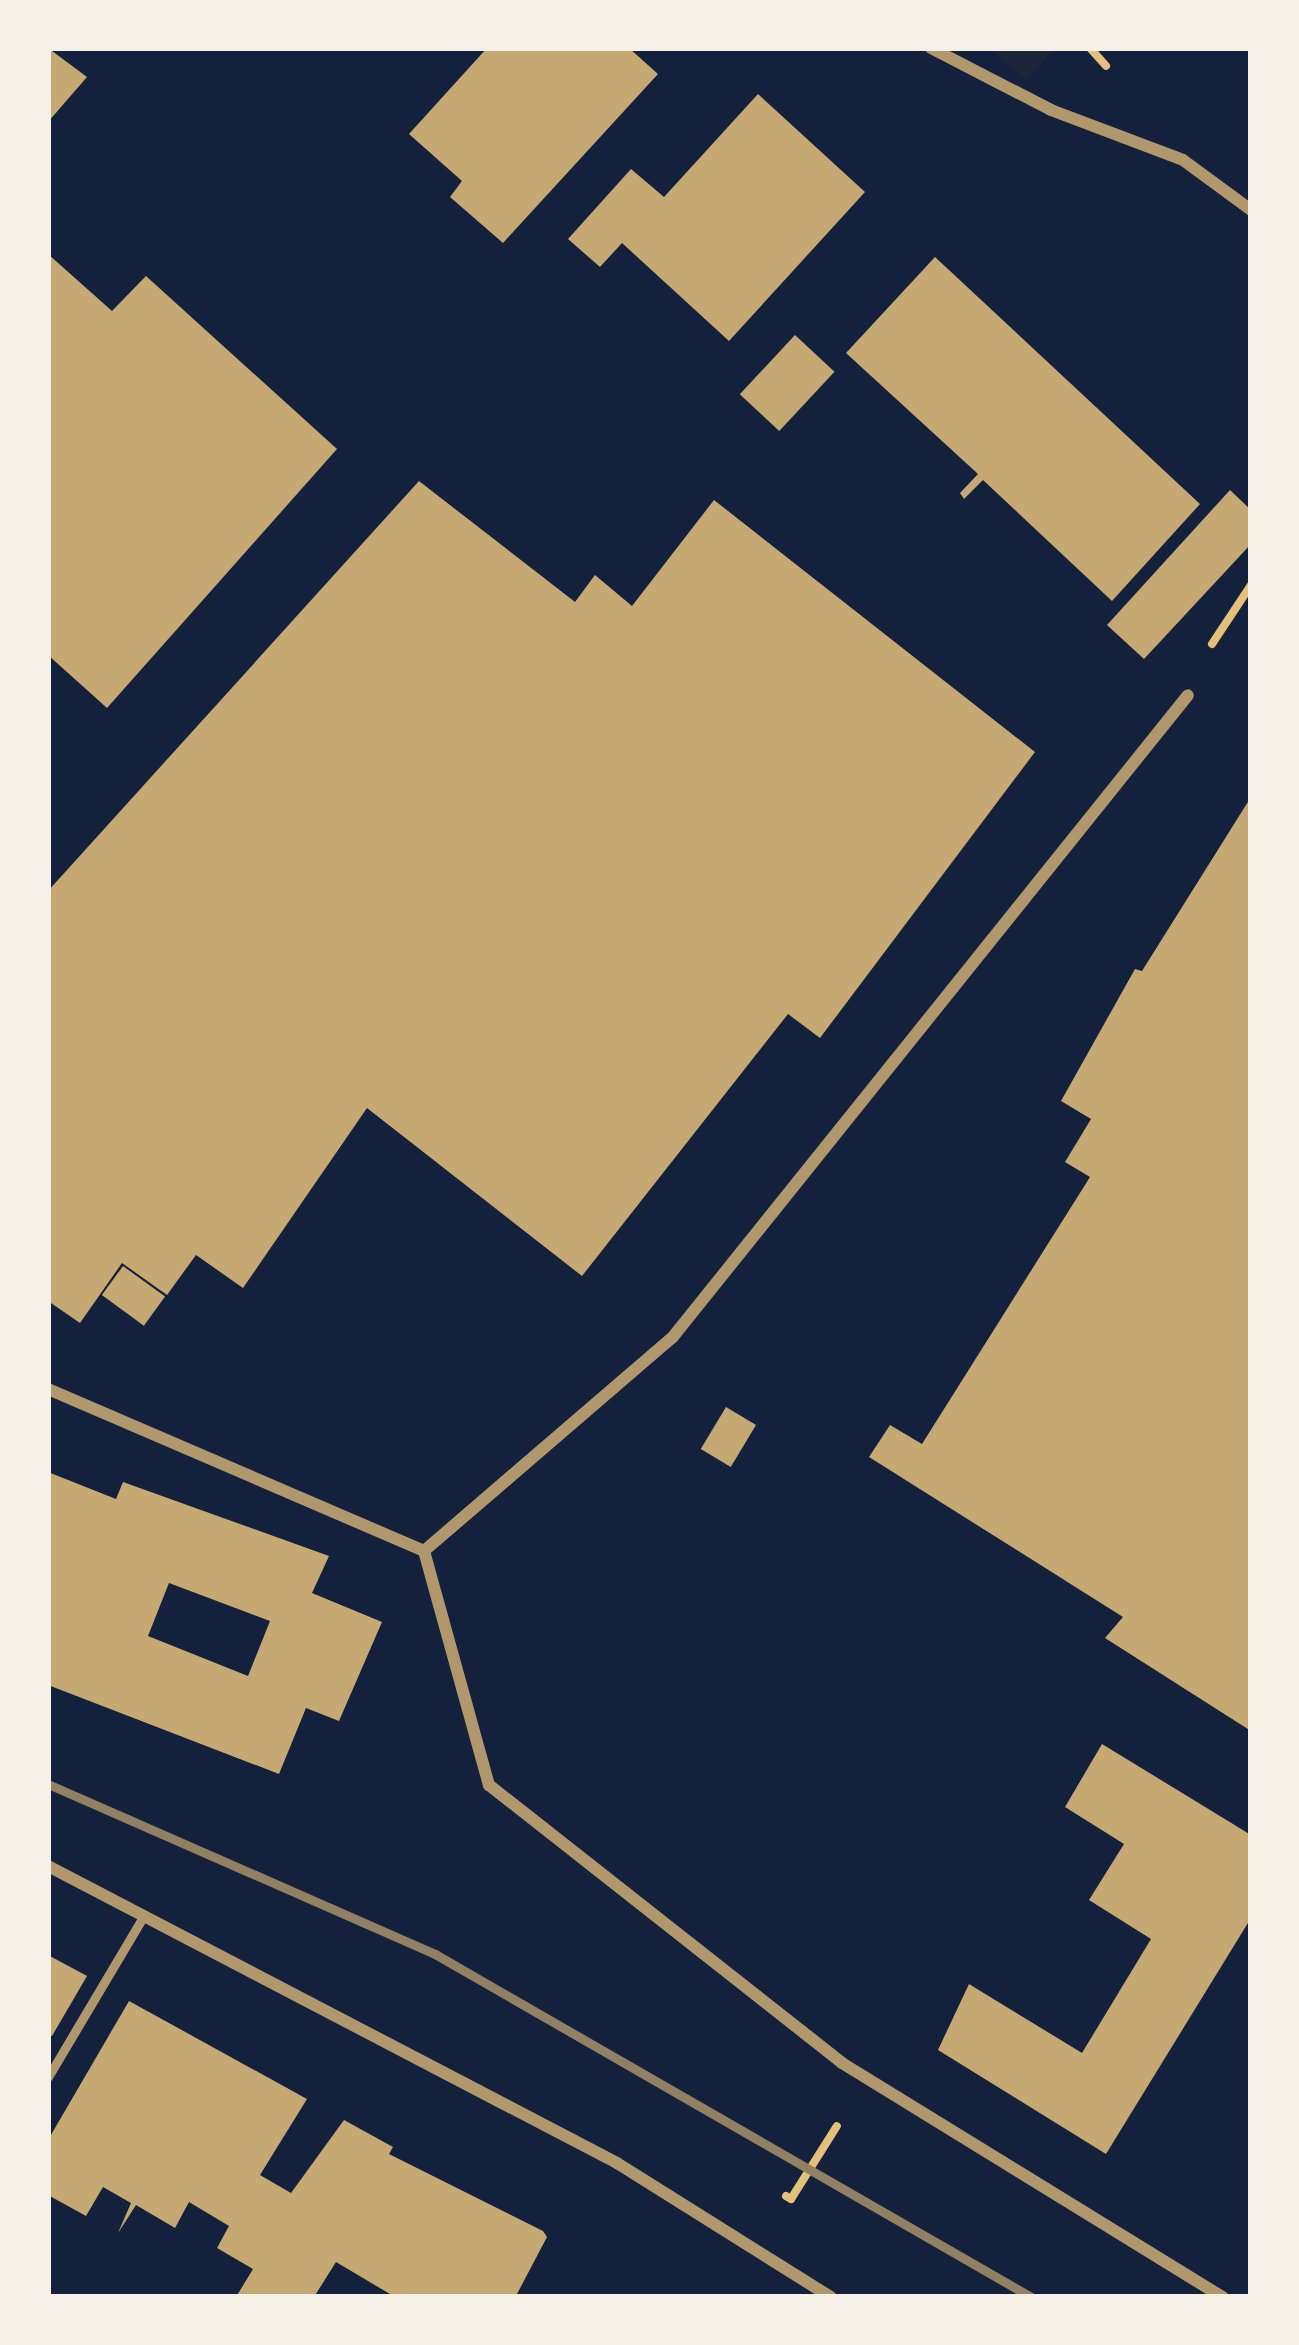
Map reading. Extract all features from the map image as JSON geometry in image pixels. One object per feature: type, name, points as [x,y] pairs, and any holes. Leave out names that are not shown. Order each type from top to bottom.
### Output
[{"type":"street","points":[[931,48],[1051,110],[1183,160],[1251,210]]},
{"type":"street","points":[[424,1551],[672,1338],[1188,695]]},
{"type":"street","points":[[48,1389],[424,1551]]},
{"type":"street","points":[[424,1551],[489,1785],[842,2063],[1223,2297]]},
{"type":"street","points":[[48,1866],[617,2163],[831,2297]]},
{"type":"lane","points":[[48,2077],[144,1915]]},
{"type":"path","points":[[1188,695],[1251,585]]},
{"type":"path","points":[[768,2184],[791,2200],[811,2169],[846,2111],[822,2095],[842,2063]]},
{"type":"shaded area","points":[[989,48],[1054,48],[1027,80]]},
{"type":"building","points":[[48,48],[87,77],[48,122]]},
{"type":"building","points":[[487,48],[629,48],[658,74],[503,243],[450,197],[462,181],[409,134]]},
{"type":"building","points":[[758,94],[865,192],[729,341],[622,243],[600,267],[568,239],[631,169],[664,197]]},
{"type":"building","points":[[48,254],[112,311],[146,276],[337,449],[107,708],[48,655]]},
{"type":"building","points":[[935,257],[1200,504],[1112,601],[983,480],[964,499],[960,493],[978,474],[846,353]]},
{"type":"building","points":[[795,335],[834,372],[779,431],[740,394]]},
{"type":"building","points":[[419,481],[575,602],[595,575],[632,606],[714,500],[1035,752],[820,1038],[788,1014],[582,1276],[367,1108],[243,1288],[196,1255],[167,1295],[122,1263],[80,1323],[48,1301],[48,891]]},
{"type":"building","points":[[1230,490],[1251,510],[1251,544],[1144,659],[1107,625]]},
{"type":"building","points":[[1251,797],[1251,1731],[1105,1638],[1123,1617],[869,1457],[890,1425],[922,1444],[1090,1177],[1065,1162],[1091,1119],[1061,1101],[1135,969],[1142,971]]},
{"type":"building","points":[[123,1266],[165,1297],[144,1326],[102,1295]]},
{"type":"building","points":[[726,1407],[756,1425],[731,1467],[701,1449]]},
{"type":"building","points":[[48,1472],[116,1499],[123,1482],[329,1556],[312,1593],[382,1622],[339,1721],[306,1708],[279,1774],[48,1685]],"holes":[[[169,1583],[270,1621],[248,1676],[148,1636]]]},
{"type":"building","points":[[1102,1744],[1251,1835],[1251,1918],[1106,2154],[938,2050],[969,1984],[1082,2053],[1151,1939],[1089,1900],[1124,1844],[1065,1807]]},
{"type":"building","points":[[48,1955],[87,1976],[52,2036],[48,2034]]},
{"type":"building","points":[[129,2001],[307,2099],[260,2175],[291,2193],[344,2120],[393,2147],[389,2154],[543,2231],[547,2237],[517,2294],[395,2297],[336,2262],[314,2297],[236,2297],[253,2269],[217,2248],[229,2226],[189,2202],[175,2228],[136,2205],[118,2233],[131,2203],[103,2187],[86,2216],[48,2195],[48,2140]]},
{"type":"railway","points":[[48,1784],[435,1954],[1031,2297]]}]
